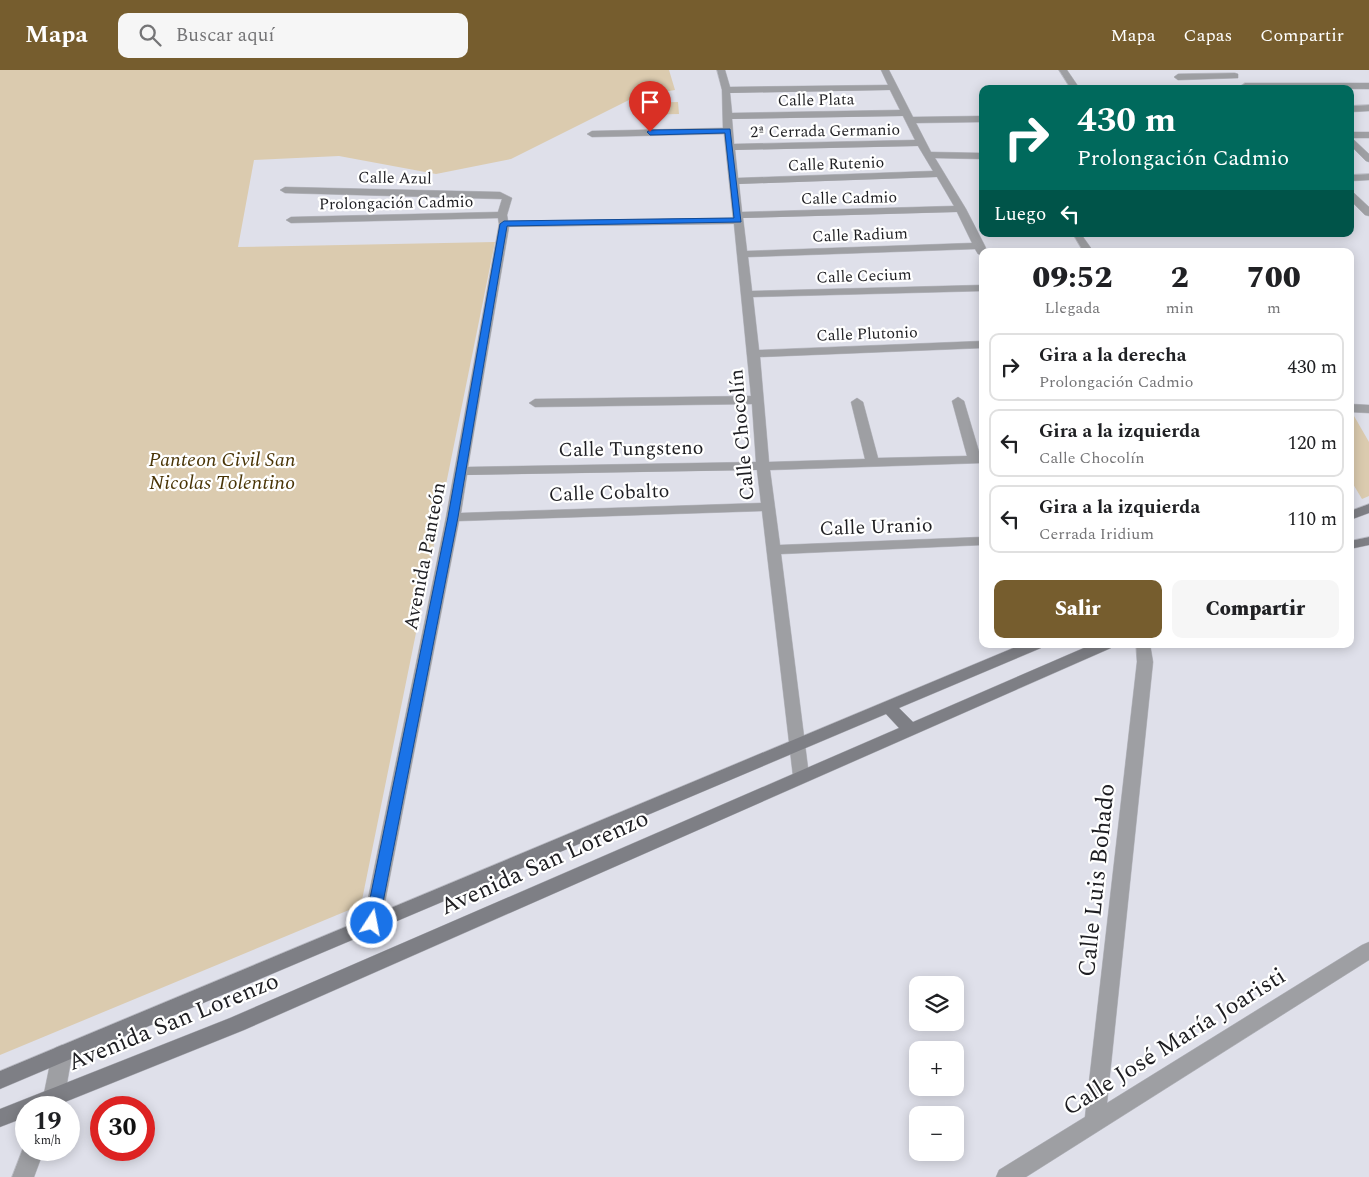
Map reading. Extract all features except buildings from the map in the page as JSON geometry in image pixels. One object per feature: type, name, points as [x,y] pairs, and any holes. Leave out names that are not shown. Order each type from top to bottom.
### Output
[{"type":"main road","points":[[1354,514],[1369,508]]},
{"type":"main road","points":[[1354,544],[1369,541]]},
{"type":"main road","name":"Avenida San Lorenzo","points":[[0,1080],[1026,648]]},
{"type":"main road","name":"Avenida San Lorenzo","points":[[65,1096],[237,1024],[1097,648]]},
{"type":"main road","points":[[888,706],[910,729]]},
{"type":"main road","name":"Avenida San Lorenzo","points":[[0,1118],[15,1113]]},
{"type":"street","name":"Calle Chocolín","points":[[720,70],[726,90],[728,131],[741,254],[754,354],[767,507],[801,776]]},
{"type":"street","points":[[891,70],[885,70],[921,143],[961,209],[980,248]]},
{"type":"street","points":[[1063,70],[1073,85]]},
{"type":"street","points":[[1178,77],[1232,73],[1243,85]]},
{"type":"street","points":[[1354,86],[1369,86]]},
{"type":"street","points":[[726,90],[894,87]]},
{"type":"street","points":[[1354,109],[1369,108]]},
{"type":"street","name":"Calle Plata","points":[[727,116],[908,116],[979,119]]},
{"type":"street","points":[[592,134],[728,131]]},
{"type":"street","points":[[1354,135],[1369,135]]},
{"type":"street","name":"2ª Cerrada Germanio","points":[[730,147],[921,143]]},
{"type":"street","points":[[1354,144],[1367,156]]},
{"type":"street","points":[[928,155],[979,156]]},
{"type":"street","name":"Calle Rutenio","points":[[734,181],[940,174]]},
{"type":"street","points":[[1354,178],[1369,177]]},
{"type":"street","name":"Calle Azul","points":[[285,190],[504,196]]},
{"type":"street","name":"Avenida Panteón","points":[[372,923],[453,517],[507,198],[504,196]]},
{"type":"street","points":[[1354,199],[1369,212]]},
{"type":"street","name":"Calle Cadmio","points":[[738,218],[961,209]]},
{"type":"street","name":"Prolongación Cadmio","points":[[291,220],[738,218]]},
{"type":"street","points":[[1078,237],[1086,248]]},
{"type":"street","name":"Calle Radium","points":[[741,254],[979,249]]},
{"type":"street","name":"Calle Cecium","points":[[746,294],[979,288]]},
{"type":"street","name":"Calle Plutonio","points":[[754,354],[979,344]]},
{"type":"street","points":[[534,403],[758,400]]},
{"type":"street","points":[[958,401],[979,459]]},
{"type":"street","points":[[857,402],[872,462]]},
{"type":"street","points":[[1354,408],[1369,409]]},
{"type":"street","name":"Calle Tungsteno","points":[[461,471],[763,466],[979,459]]},
{"type":"street","name":"Calle Cobalto","points":[[453,517],[767,507]]},
{"type":"street","name":"Calle Uranio","points":[[772,550],[979,541]]},
{"type":"street","name":"Calle Luis Bohado","points":[[1095,1121],[1145,662],[1144,648]]},
{"type":"street","name":"Calle José María Joaristi","points":[[1007,1177],[1369,950]]},
{"type":"street","points":[[54,1096],[62,1054]]},
{"type":"street","points":[[23,1177],[29,1161]]},
{"type":"green space","name":"Panteon Civil San Nicolas Tolentino","points":[[0,70],[669,70],[675,90],[635,97],[511,159],[436,174],[339,156],[254,160],[238,247],[495,242],[361,905],[0,1055]]},
{"type":"green space","points":[[678,102],[679,114],[633,115],[633,103]]},
{"type":"green space","points":[[1354,416],[1369,442],[1369,496],[1362,499],[1354,486]]},
{"type":"route","points":[[372,923],[453,517],[504,224],[739,221],[728,131],[650,132]]}]
